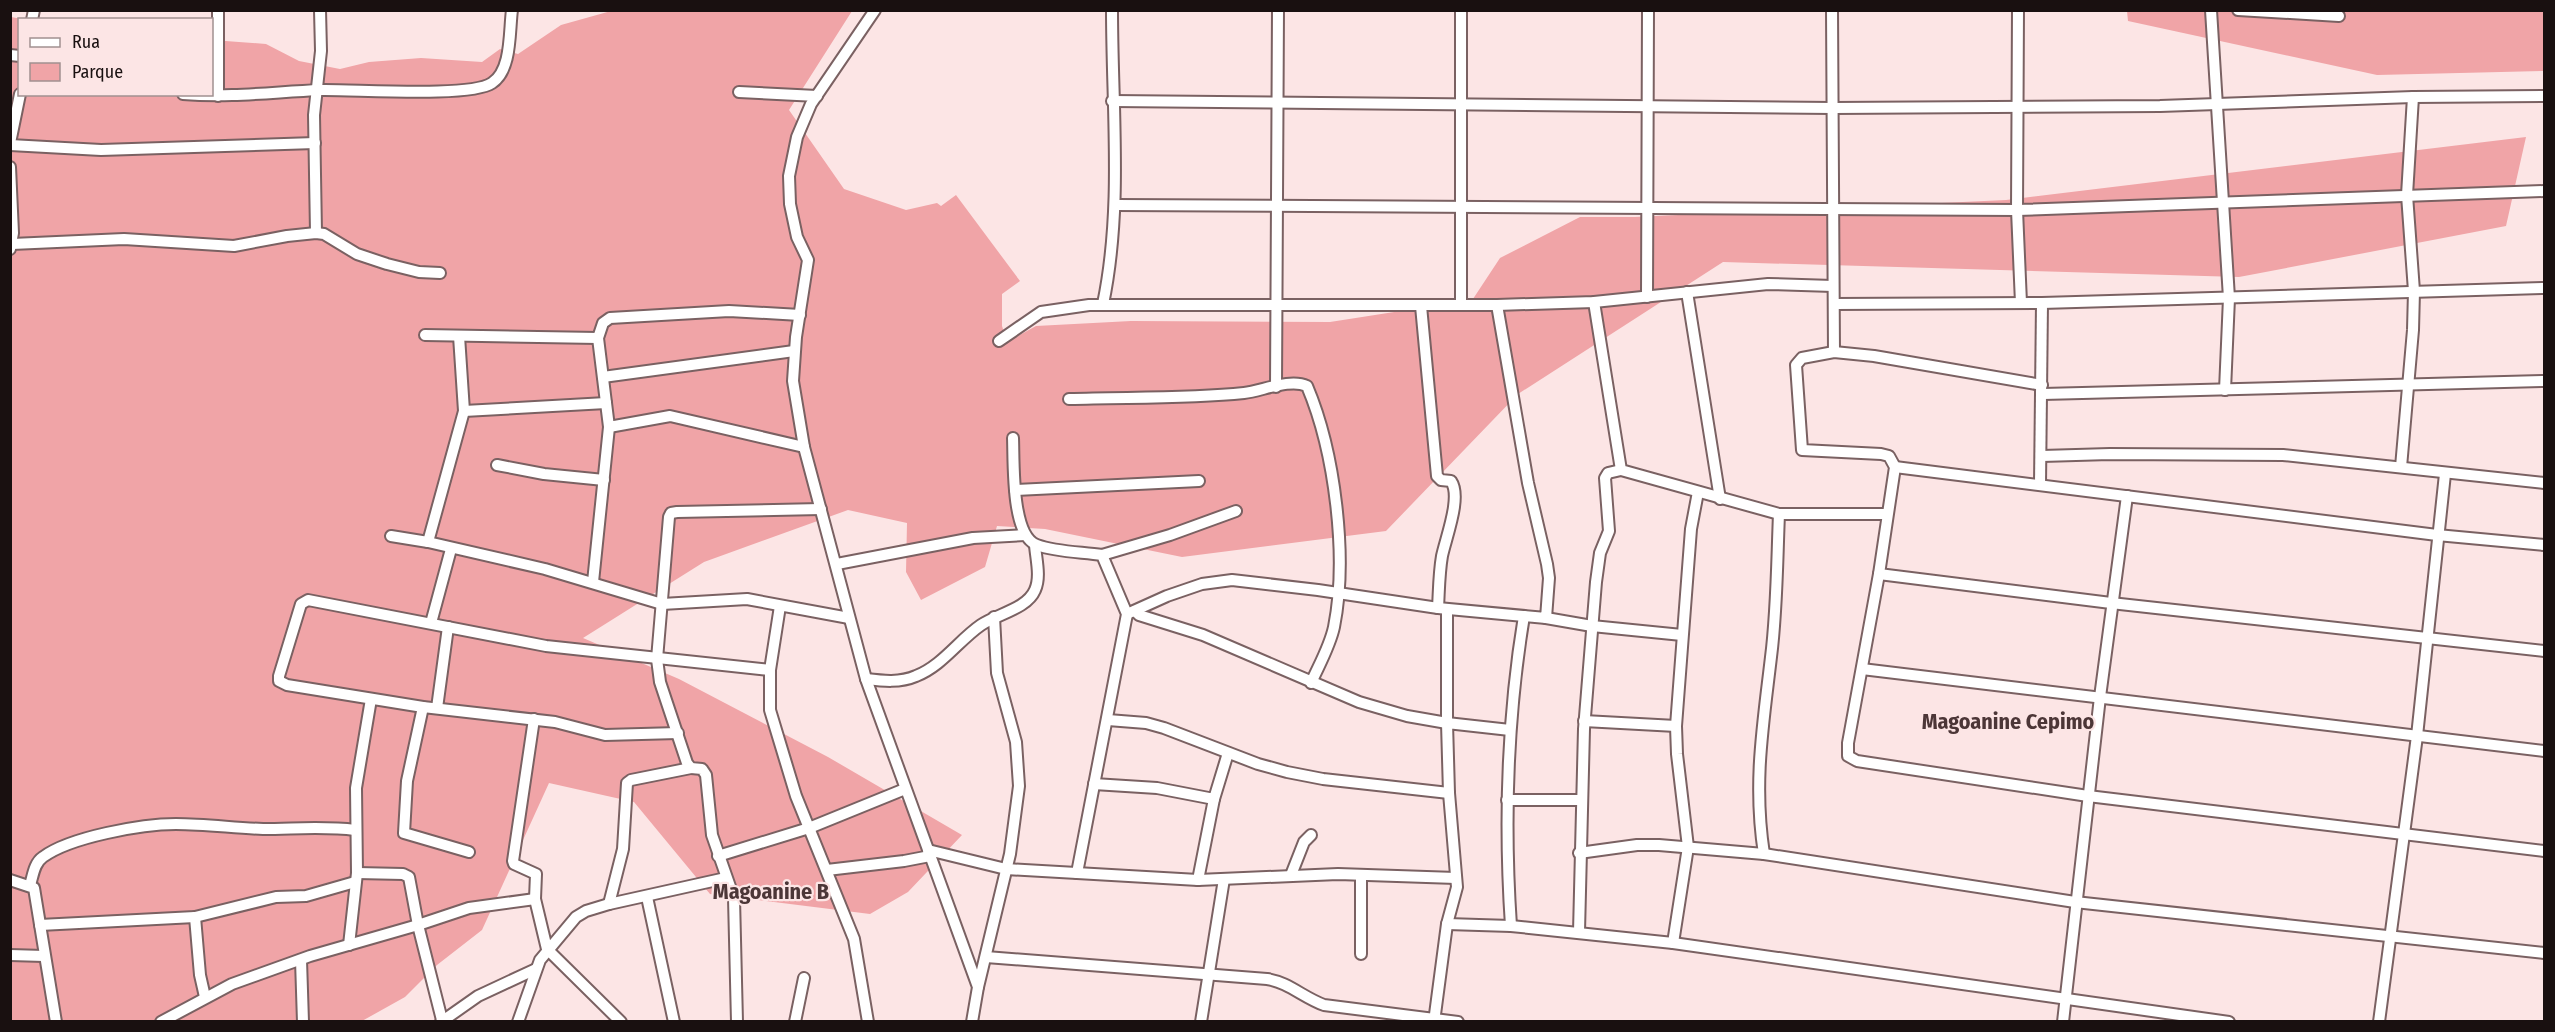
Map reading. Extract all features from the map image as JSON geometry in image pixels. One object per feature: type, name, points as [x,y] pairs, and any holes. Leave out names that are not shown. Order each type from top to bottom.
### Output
[{"type":"street","points":[[218,10],[218,96]]},
{"type":"street","points":[[316,233],[314,115],[321,51],[320,10]]},
{"type":"street","points":[[213,96],[279,94],[317,90],[471,91],[493,83],[502,69],[507,56],[512,10]]},
{"type":"street","points":[[875,10],[811,104],[797,137],[789,176],[790,204],[797,237],[808,260],[794,351],[793,381],[804,447],[866,679],[978,987]]},
{"type":"street","points":[[1103,304],[1111,268],[1116,205],[1112,102],[1112,10]]},
{"type":"street","points":[[1276,387],[1278,10]]},
{"type":"street","points":[[1461,10],[1463,105],[1461,305]]},
{"type":"street","points":[[1647,297],[1648,10]]},
{"type":"street","points":[[1832,10],[1834,352]]},
{"type":"street","points":[[2018,10],[2018,210],[2021,303]]},
{"type":"street","points":[[2211,10],[2229,298],[2225,390]]},
{"type":"street","points":[[2238,10],[2339,16]]},
{"type":"street","points":[[739,92],[818,96]]},
{"type":"street","points":[[20,96],[10,144],[101,150],[315,143]]},
{"type":"street","points":[[1112,102],[1278,101],[1833,108],[2216,105],[2413,97],[2544,96]]},
{"type":"street","points":[[2401,467],[2409,385],[2414,291],[2407,195],[2413,97]]},
{"type":"street","points":[[10,167],[11,247],[124,239],[234,246],[316,233],[324,234],[357,254],[387,264],[419,272],[440,273]]},
{"type":"street","points":[[1116,205],[1462,205],[2018,210],[2544,191]]},
{"type":"street","points":[[999,341],[1041,312],[1103,304],[1497,306],[1594,302],[1768,284],[1810,283],[1833,286]]},
{"type":"street","points":[[1834,304],[2042,303],[2544,288]]},
{"type":"street","points":[[1687,292],[1720,499]]},
{"type":"street","points":[[1594,302],[1621,470]]},
{"type":"street","points":[[2040,484],[2042,303]]},
{"type":"street","points":[[1421,306],[1437,476],[1441,480],[1452,481],[1455,487],[1453,511],[1439,581],[1449,793],[1456,878],[1455,899],[1447,924],[1434,1020]]},
{"type":"street","points":[[1497,306],[1528,483],[1547,564],[1549,578],[1546,618]]},
{"type":"street","points":[[593,582],[609,427],[598,338],[603,323],[610,318],[729,311],[800,315]]},
{"type":"street","points":[[425,335],[598,338]]},
{"type":"street","points":[[428,542],[464,411],[459,336]]},
{"type":"street","points":[[603,377],[794,351]]},
{"type":"street","points":[[2544,381],[2225,390],[2042,389],[1874,356],[1834,352],[1802,358],[1796,365],[1802,450],[1881,454],[1889,456],[1895,467],[1863,669],[1848,743],[1848,756],[1852,760],[2088,796],[2404,836],[2544,851]]},
{"type":"street","points":[[1069,399],[1212,395],[1245,393],[1296,384],[1307,386],[1330,468],[1339,534],[1339,594],[1333,630],[1311,683]]},
{"type":"street","points":[[464,411],[606,403]]},
{"type":"street","points":[[609,427],[670,416],[804,447]]},
{"type":"street","points":[[1013,438],[1015,490],[1024,535],[1035,545],[1102,555],[1170,535],[1236,510]]},
{"type":"street","points":[[2042,456],[2283,455],[2544,483]]},
{"type":"street","points":[[497,465],[544,474],[604,480]]},
{"type":"street","points":[[1895,467],[2437,535],[2544,545]]},
{"type":"street","points":[[1578,932],[1584,721],[1600,553],[1609,531],[1605,478],[1608,473],[1621,470],[1779,514],[1887,513]]},
{"type":"street","points":[[2379,1022],[2417,736],[2445,474]]},
{"type":"street","points":[[1015,490],[1199,481]]},
{"type":"street","points":[[1672,943],[1688,848],[1676,726],[1691,529],[1698,492]]},
{"type":"street","points":[[2063,1022],[2111,603],[2127,496]]},
{"type":"street","points":[[691,768],[660,682],[657,659],[671,513],[821,509]]},
{"type":"street","points":[[1764,854],[1760,826],[1759,757],[1775,625],[1779,514]]},
{"type":"street","points":[[837,564],[973,538],[1024,535]]},
{"type":"street","points":[[391,536],[428,542],[593,582],[662,604],[733,598],[849,618]]},
{"type":"street","points":[[866,679],[889,681],[918,676],[979,626],[1019,605],[1035,592],[1038,580],[1035,545]]},
{"type":"street","points":[[431,622],[451,549]]},
{"type":"street","points":[[1077,873],[1131,612],[1102,555]]},
{"type":"street","points":[[1879,574],[2111,603],[2544,651]]},
{"type":"street","points":[[1131,612],[1167,596],[1222,580],[1256,582],[1442,609],[1546,618],[1592,626],[1682,635]]},
{"type":"street","points":[[678,733],[605,735],[534,719],[423,707],[287,685],[279,681],[279,676],[301,603],[308,600],[546,646],[770,670]]},
{"type":"street","points":[[780,606],[770,670],[771,710],[796,796],[854,939],[868,1022]]},
{"type":"street","points":[[1131,612],[1203,636],[1311,683],[1380,709],[1447,723],[1510,730]]},
{"type":"street","points":[[1511,926],[1507,800],[1510,730],[1524,616]]},
{"type":"street","points":[[972,1022],[1017,811],[1016,742],[997,673],[994,617]]},
{"type":"street","points":[[437,708],[448,627]]},
{"type":"street","points":[[1863,669],[2544,751]]},
{"type":"street","points":[[349,945],[356,878],[356,788],[371,699]]},
{"type":"street","points":[[423,707],[407,781],[405,833],[469,852]]},
{"type":"street","points":[[534,719],[513,861],[514,864],[536,873],[535,899],[547,949],[621,1022]]},
{"type":"street","points":[[1108,720],[1146,723],[1287,772],[1323,779],[1449,793]]},
{"type":"street","points":[[1584,721],[1676,726]]},
{"type":"street","points":[[1198,880],[1214,799],[1228,753]]},
{"type":"street","points":[[609,904],[623,849],[627,783],[631,780],[691,768],[702,769],[706,775],[708,820],[718,856],[734,898],[737,1022]]},
{"type":"street","points":[[1095,784],[1157,788],[1214,799]]},
{"type":"street","points":[[718,856],[809,828],[905,789]]},
{"type":"street","points":[[1507,800],[1581,800]]},
{"type":"street","points":[[30,885],[34,869],[41,857],[57,849],[103,834],[174,824],[265,829],[329,827],[355,830]]},
{"type":"street","points":[[1291,875],[1304,842],[1311,835]]},
{"type":"street","points":[[1579,854],[1637,845],[1764,854],[2075,902],[2544,953]]},
{"type":"street","points":[[827,870],[904,861],[929,853],[1006,869],[1198,880],[1361,874],[1456,878]]},
{"type":"street","points":[[40,926],[195,917],[276,897],[306,896],[356,878],[403,874],[409,877],[418,925],[442,1021],[478,996],[536,969]]},
{"type":"street","points":[[1361,874],[1361,954]]},
{"type":"street","points":[[518,1022],[536,969],[547,949],[576,916],[586,910],[609,904],[726,878]]},
{"type":"street","points":[[1201,1022],[1224,879]]},
{"type":"street","points":[[10,880],[34,888],[56,1022]]},
{"type":"street","points":[[648,897],[674,1022]]},
{"type":"street","points":[[161,1022],[232,984],[301,960],[469,908],[535,899]]},
{"type":"street","points":[[195,917],[200,975],[205,997]]},
{"type":"street","points":[[1447,924],[1511,926],[1672,943],[2229,1022]]},
{"type":"street","points":[[10,956],[44,956]]},
{"type":"street","points":[[986,957],[1277,981],[1307,999],[1324,1005],[1458,1022]]},
{"type":"street","points":[[301,960],[303,1022]]},
{"type":"street","points":[[795,1022],[804,978]]},
{"type":"green space","points":[[611,11],[852,11],[789,110],[844,189],[906,210],[937,203],[941,206],[956,195],[1020,281],[1002,294],[1002,326],[1007,342],[1036,326],[1131,321],[1330,322],[1439,305],[1469,305],[1500,258],[1580,217],[1635,217],[2006,200],[2526,137],[2506,226],[2239,277],[1723,262],[1518,394],[1386,531],[1182,557],[1045,529],[997,526],[985,567],[921,600],[906,572],[907,523],[848,510],[704,562],[583,638],[679,679],[828,757],[962,835],[908,892],[870,914],[710,894],[634,802],[549,783],[482,930],[437,965],[405,997],[362,1021],[11,1022],[11,17],[18,18],[18,96],[213,96],[213,40],[266,44],[299,61],[340,69],[369,62],[421,58],[482,62],[500,49],[518,54],[561,25]]},
{"type":"green space","points":[[2127,11],[2544,11],[2544,71],[2377,75],[2128,21]]},
{"type":"district","name":"Magoanine Cepimo","points":[[2008,721]]},
{"type":"district","name":"Magoanine B","points":[[771,891]]}]
